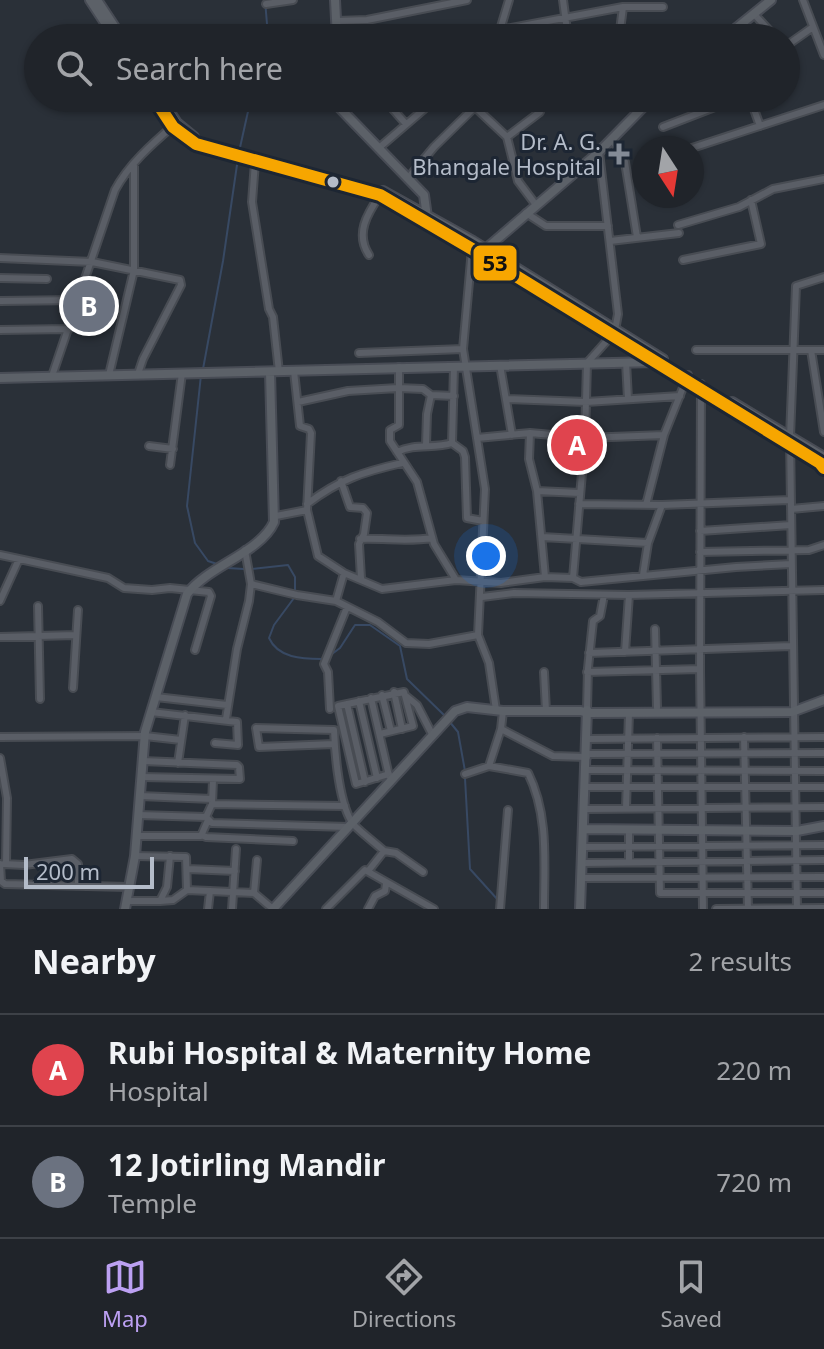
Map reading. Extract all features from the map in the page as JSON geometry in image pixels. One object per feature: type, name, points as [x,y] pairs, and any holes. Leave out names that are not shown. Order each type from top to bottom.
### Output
[{"type":"main road","points":[[90,0],[109,24]]},
{"type":"main road","points":[[97,0],[111,24]]},
{"type":"main road","points":[[335,0],[337,21]]},
{"type":"main road","points":[[742,24],[771,0]]},
{"type":"main road","points":[[165,112],[175,125],[195,138],[229,153],[382,191],[823,462]]},
{"type":"main road","points":[[168,112],[175,125]]},
{"type":"main road","points":[[344,112],[424,195],[427,218]]},
{"type":"main road","points":[[477,248],[526,213],[599,152],[638,112]]},
{"type":"main road","points":[[240,156],[299,170]]},
{"type":"main road","points":[[342,181],[427,218]]},
{"type":"main road","points":[[0,378],[661,362]]},
{"type":"main road","points":[[126,905],[135,856],[145,736],[190,590],[271,528],[276,516],[274,372]]},
{"type":"main road","points":[[585,711],[629,713],[792,709],[824,698]]},
{"type":"main road","points":[[273,909],[390,777],[455,711],[467,707],[500,711],[700,710]]},
{"type":"main road","points":[[580,909],[587,770],[585,711]]},
{"type":"main road","points":[[585,829],[797,831],[824,826]]},
{"type":"street","points":[[266,4],[293,0]]},
{"type":"street","points":[[337,21],[367,20],[467,0]]},
{"type":"street","points":[[502,24],[509,0]]},
{"type":"street","points":[[563,0],[565,24]]},
{"type":"street","points":[[803,0],[824,55]]},
{"type":"street","points":[[527,24],[623,7],[663,7]]},
{"type":"street","points":[[621,24],[623,7]]},
{"type":"street","points":[[754,14],[763,24]]},
{"type":"street","points":[[800,36],[813,27]]},
{"type":"street","points":[[704,144],[824,105]]},
{"type":"street","points":[[395,112],[406,124]]},
{"type":"street","points":[[380,147],[420,112]]},
{"type":"street","points":[[409,177],[470,112]]},
{"type":"street","points":[[480,112],[507,137],[518,181],[536,205]]},
{"type":"street","points":[[507,137],[540,112]]},
{"type":"street","points":[[663,127],[702,112]]},
{"type":"street","points":[[755,112],[760,126]]},
{"type":"street","points":[[52,376],[115,190],[122,176],[142,153],[175,125]]},
{"type":"street","points":[[612,139],[625,162],[637,237]]},
{"type":"street","points":[[573,578],[585,438],[587,363],[614,332],[618,314],[599,152]]},
{"type":"street","points":[[255,162],[252,202],[269,309],[273,317],[274,372]]},
{"type":"street","points":[[109,375],[134,270],[134,165]]},
{"type":"street","points":[[610,241],[679,229],[739,207],[773,189],[824,179]]},
{"type":"street","points":[[369,255],[361,235],[369,211],[380,195]]},
{"type":"street","points":[[683,260],[761,244],[751,200]]},
{"type":"street","points":[[526,213],[546,226],[608,226]]},
{"type":"street","points":[[477,248],[463,349],[485,489],[478,635],[489,663],[500,711],[501,729],[489,766]]},
{"type":"street","points":[[0,258],[92,262],[176,278],[181,285],[138,374]]},
{"type":"street","points":[[797,908],[790,500],[793,350],[796,286],[824,277]]},
{"type":"street","points":[[0,278],[47,279]]},
{"type":"street","points":[[0,301],[79,300]]},
{"type":"street","points":[[0,330],[69,329]]},
{"type":"street","points":[[359,353],[463,349]]},
{"type":"street","points":[[696,350],[824,350]]},
{"type":"street","points":[[811,350],[824,432]]},
{"type":"street","points":[[626,362],[628,399]]},
{"type":"street","points":[[500,365],[512,435]]},
{"type":"street","points":[[399,367],[399,425],[390,432],[390,441],[417,482],[432,538],[456,580]]},
{"type":"street","points":[[452,443],[454,367]]},
{"type":"street","points":[[294,371],[300,426],[311,433],[307,507],[318,556],[344,573],[388,589],[456,580],[501,583],[545,577],[573,578],[581,582],[791,564]]},
{"type":"street","points":[[170,465],[182,373]]},
{"type":"street","points":[[646,505],[664,435],[687,378]]},
{"type":"street","points":[[701,386],[703,909]]},
{"type":"street","points":[[455,387],[469,387]]},
{"type":"street","points":[[298,402],[348,391],[398,388],[423,389],[431,395],[454,396]]},
{"type":"street","points":[[426,445],[431,395]]},
{"type":"street","points":[[506,399],[586,402],[680,396]]},
{"type":"street","points":[[477,438],[530,433],[585,438],[664,435]]},
{"type":"street","points":[[530,433],[529,459],[537,491],[545,577]]},
{"type":"street","points":[[397,452],[452,443]]},
{"type":"street","points":[[452,443],[463,451],[465,457],[467,518],[483,521]]},
{"type":"street","points":[[149,446],[173,449]]},
{"type":"street","points":[[276,516],[307,507],[355,474],[402,463]]},
{"type":"street","points":[[341,481],[350,507],[366,510],[364,534],[360,539],[361,578]]},
{"type":"street","points":[[537,491],[580,493]]},
{"type":"street","points":[[579,504],[662,505],[790,500]]},
{"type":"street","points":[[643,575],[648,543],[662,505]]},
{"type":"street","points":[[791,509],[824,506]]},
{"type":"street","points":[[700,531],[791,525]]},
{"type":"street","points":[[542,537],[648,543]]},
{"type":"street","points":[[360,539],[432,538]]},
{"type":"street","points":[[700,552],[809,550],[824,545]]},
{"type":"street","points":[[226,719],[251,584],[245,550]]},
{"type":"street","points":[[0,555],[108,578],[124,588],[211,593],[195,650]]},
{"type":"street","points":[[0,601],[19,559]]},
{"type":"street","points":[[336,601],[344,573]]},
{"type":"street","points":[[251,584],[336,601],[378,622],[406,643],[429,644],[478,635]]},
{"type":"street","points":[[482,597],[514,593],[629,595],[824,590]]},
{"type":"street","points":[[585,711],[593,621],[600,616],[604,595]]},
{"type":"street","points":[[625,652],[629,595]]},
{"type":"street","points":[[38,606],[40,699]]},
{"type":"street","points":[[330,709],[328,672],[324,664],[347,607]]},
{"type":"street","points":[[73,688],[78,610]]},
{"type":"street","points":[[655,629],[657,708]]},
{"type":"street","points":[[0,637],[76,635]]},
{"type":"street","points":[[589,653],[792,646]]},
{"type":"street","points":[[587,672],[700,669]]},
{"type":"street","points":[[544,672],[546,711]]},
{"type":"street","points":[[371,698],[390,777],[356,784],[338,706],[394,692],[403,691],[420,709],[432,734]]},
{"type":"street","points":[[394,692],[402,729]]},
{"type":"street","points":[[382,695],[391,731]]},
{"type":"street","points":[[380,734],[411,727],[413,724],[406,696]]},
{"type":"street","points":[[156,697],[227,705]]},
{"type":"street","points":[[359,701],[377,778]]},
{"type":"street","points":[[151,712],[237,722],[238,745],[215,743]]},
{"type":"street","points":[[626,808],[629,713]]},
{"type":"street","points":[[178,763],[185,715]]},
{"type":"street","points":[[294,729],[294,746]]},
{"type":"street","points":[[334,744],[259,747],[256,730],[332,729],[350,825]]},
{"type":"street","points":[[501,729],[553,756],[824,753]]},
{"type":"street","points":[[0,737],[145,736],[181,740]]},
{"type":"street","points":[[744,737],[748,909]]},
{"type":"street","points":[[587,739],[824,737]]},
{"type":"street","points":[[657,738],[660,893],[824,893]]},
{"type":"street","points":[[0,758],[3,798],[1,883],[128,887]]},
{"type":"street","points":[[142,777],[239,780],[237,765],[143,761]]},
{"type":"street","points":[[465,774],[489,766],[528,773],[544,833],[544,909]]},
{"type":"street","points":[[587,770],[824,771]]},
{"type":"street","points":[[202,835],[212,802],[213,780]]},
{"type":"street","points":[[586,787],[824,787]]},
{"type":"street","points":[[140,796],[212,802],[345,806]]},
{"type":"street","points":[[586,809],[824,807]]},
{"type":"street","points":[[500,909],[508,810]]},
{"type":"street","points":[[138,815],[207,818],[212,823],[350,825],[384,851],[396,853],[423,872]]},
{"type":"street","points":[[629,829],[629,862]]},
{"type":"street","points":[[137,836],[202,835],[293,841]]},
{"type":"street","points":[[584,847],[824,845]]},
{"type":"street","points":[[232,909],[236,849]]},
{"type":"street","points":[[326,909],[365,870],[369,870],[384,851]]},
{"type":"street","points":[[135,856],[188,858],[187,890]]},
{"type":"street","points":[[160,901],[167,887],[170,856]]},
{"type":"street","points":[[2,864],[18,866],[72,859],[78,864],[78,884]]},
{"type":"street","points":[[254,893],[257,860]]},
{"type":"street","points":[[583,863],[824,860]]},
{"type":"street","points":[[188,869],[235,871]]},
{"type":"street","points":[[369,870],[386,884],[434,909]]},
{"type":"street","points":[[582,878],[824,877]]},
{"type":"street","points":[[368,909],[375,896],[385,891],[386,884]]},
{"type":"street","points":[[126,905],[173,900],[187,890],[254,893],[273,909]]},
{"type":"street","points":[[208,909],[210,891]]},
{"type":"street","points":[[716,909],[824,908]]},
{"type":"waterway","points":[[265,0],[267,24]]},
{"type":"waterway","points":[[239,152],[248,112]]},
{"type":"waterway","points":[[203,369],[238,158]]},
{"type":"waterway","points":[[201,375],[187,506],[195,543],[208,561],[217,564]]},
{"type":"waterway","points":[[251,569],[288,565],[295,577],[295,591]]},
{"type":"waterway","points":[[227,568],[244,569]]},
{"type":"waterway","points":[[294,598],[274,625],[269,638],[284,653],[299,658],[322,659]]},
{"type":"waterway","points":[[328,657],[340,648],[355,625],[370,625],[400,646],[407,679],[445,716]]},
{"type":"waterway","points":[[449,721],[458,732],[465,771]]},
{"type":"waterway","points":[[465,778],[470,869],[498,900]]},
{"type":"transit line","name":"53","points":[[163,112],[173,127],[196,144],[380,195],[824,468]]},
{"type":"place","name":"Dr. A. G. Bhangale Hospital","points":[[619,154]]},
{"type":"place","name":"12 Jotirling Mandir","points":[[89,306]]},
{"type":"place","name":"Rubi Hospital & Maternity Home","points":[[577,445]]}]
